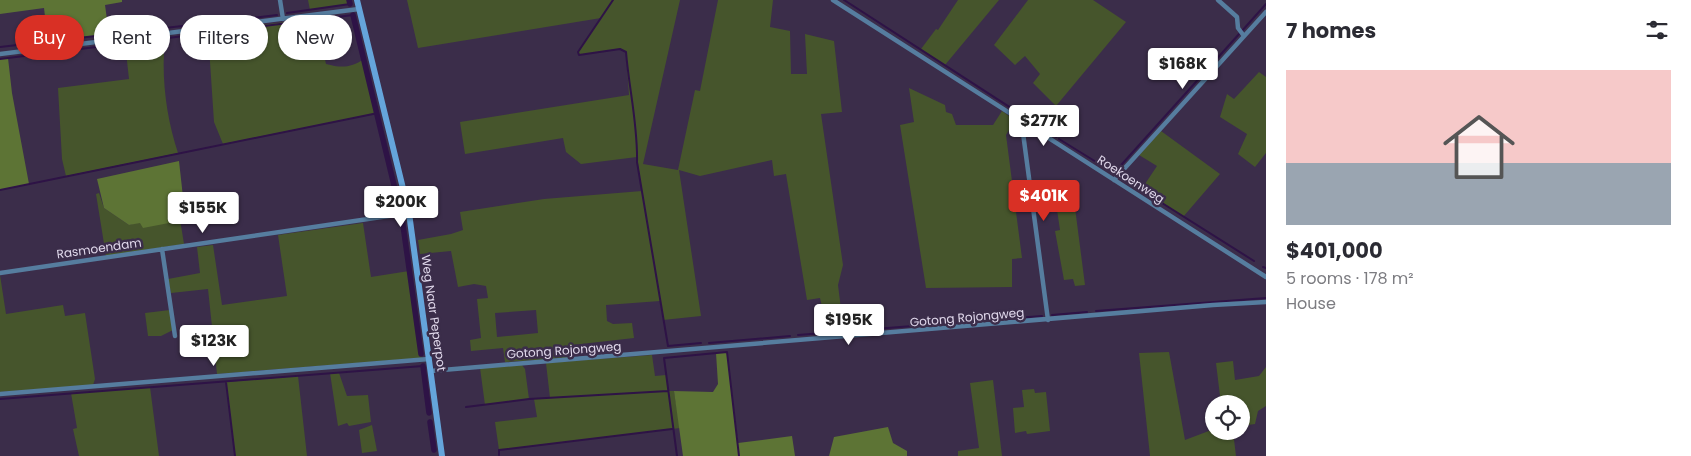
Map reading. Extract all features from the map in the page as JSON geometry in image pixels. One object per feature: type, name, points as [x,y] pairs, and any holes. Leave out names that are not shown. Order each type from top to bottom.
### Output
[{"type":"street","points":[[280,0],[282,15]]},
{"type":"street","name":"Weg Naar Peperpot","points":[[357,0],[410,213],[442,456]]},
{"type":"street","name":"Roekoenweg","points":[[833,0],[1266,277]]},
{"type":"street","points":[[1218,0],[1237,18],[1238,28],[1244,36]]},
{"type":"street","points":[[313,15],[359,9]]},
{"type":"street","points":[[1114,180],[1266,12]]},
{"type":"street","points":[[0,54],[278,20]]},
{"type":"street","points":[[1025,122],[1023,133],[1048,320]]},
{"type":"street","name":"Rasmoendam","points":[[0,273],[410,213]]},
{"type":"street","points":[[162,249],[175,336]]},
{"type":"street","name":"Gotong Rojongweg","points":[[431,371],[1266,302]]},
{"type":"street","points":[[0,394],[429,359]]},
{"type":"green space","points":[[0,0],[122,0],[122,2],[105,5],[106,15],[94,15],[94,36],[84,37],[84,15],[45,15],[44,8],[0,14]]},
{"type":"green space","points":[[308,0],[349,0],[350,4],[310,10]]},
{"type":"green space","points":[[407,0],[680,0],[643,164],[678,170],[695,90],[700,91],[718,0],[773,0],[770,27],[790,31],[791,74],[807,74],[805,34],[834,41],[842,112],[821,114],[843,265],[838,285],[841,309],[823,311],[820,298],[807,300],[786,174],[774,176],[772,160],[700,176],[679,170],[701,316],[663,320],[660,301],[606,305],[607,321],[613,324],[632,323],[634,338],[572,345],[573,358],[505,362],[503,348],[471,351],[470,340],[481,338],[477,299],[488,298],[486,286],[474,284],[458,287],[451,251],[420,254],[418,240],[463,230],[460,212],[544,199],[642,191],[637,157],[581,164],[566,152],[563,138],[465,154],[460,122],[629,95],[626,52],[620,49],[579,55],[578,52],[601,18],[418,48]],"holes":[[[536,310],[538,333],[497,337],[495,313]]]},
{"type":"green space","points":[[958,0],[999,0],[945,65],[921,49],[936,29],[938,30]]},
{"type":"green space","points":[[1028,0],[1093,0],[1126,22],[1056,106],[1033,83],[1040,74],[1025,56],[1015,65],[994,45]]},
{"type":"green space","points":[[278,23],[278,60],[325,60],[326,64],[346,66],[364,59],[378,113],[223,144],[214,122],[210,60],[268,60],[268,24]]},
{"type":"green space","points":[[8,58],[12,93],[29,184],[0,190],[0,59]]},
{"type":"green space","points":[[127,60],[164,60],[164,82],[170,125],[178,153],[66,176],[62,159],[58,88],[129,79]]},
{"type":"green space","points":[[1259,72],[1266,77],[1266,153],[1255,167],[1238,154],[1247,134],[1220,117],[1227,94],[1234,99]]},
{"type":"green space","points":[[909,88],[945,105],[946,112],[952,114],[956,125],[993,125],[1002,111],[1015,120],[1006,135],[1022,258],[1012,259],[1012,287],[926,288],[900,125],[914,122]]},
{"type":"green space","points":[[1161,131],[1220,174],[1183,217],[1141,190],[1157,166],[1139,155]]},
{"type":"green space","points":[[179,161],[183,197],[169,223],[143,228],[140,223],[129,225],[104,208],[97,179]]},
{"type":"green space","points":[[99,193],[104,208],[129,225],[140,222],[169,223],[178,207],[184,244],[106,256],[96,194]]},
{"type":"green space","points":[[1074,200],[1085,285],[1075,286],[1073,279],[1064,280],[1055,231],[1060,230],[1056,203]]},
{"type":"green space","points":[[363,223],[371,277],[409,271],[422,358],[217,374],[208,289],[171,293],[168,279],[200,273],[197,247],[213,245],[222,305],[287,296],[278,235]]},
{"type":"green space","points":[[0,275],[6,314],[63,305],[65,316],[85,313],[95,379],[93,385],[0,392]]},
{"type":"green space","points":[[170,310],[173,330],[161,336],[148,336],[145,313]]},
{"type":"green space","points":[[727,352],[738,443],[792,436],[795,456],[683,456],[674,391],[713,392],[718,384],[716,353]]},
{"type":"green space","points":[[1169,352],[1185,440],[1205,432],[1205,440],[1234,440],[1236,456],[1150,456],[1139,353]]},
{"type":"green space","points":[[652,355],[655,376],[666,375],[669,391],[674,391],[680,428],[499,450],[495,422],[537,417],[534,399],[550,398],[546,363]]},
{"type":"green space","points":[[1233,361],[1235,380],[1259,376],[1266,367],[1266,406],[1258,411],[1255,424],[1250,425],[1250,395],[1220,395],[1216,363]]},
{"type":"green space","points":[[522,365],[525,369],[529,399],[485,405],[480,368]]},
{"type":"green space","points":[[330,373],[339,373],[347,396],[368,395],[371,422],[349,426],[347,423],[338,426]]},
{"type":"green space","points":[[298,376],[307,456],[235,456],[226,382]]},
{"type":"green space","points":[[993,380],[1002,456],[958,456],[958,451],[979,448],[970,383]]},
{"type":"green space","points":[[150,387],[159,456],[79,456],[73,429],[77,428],[71,393]]},
{"type":"green space","points":[[1034,389],[1035,393],[1046,392],[1050,431],[1027,434],[1026,431],[1015,433],[1013,408],[1024,407],[1022,390]]},
{"type":"green space","points":[[372,425],[377,451],[362,453],[359,430]]},
{"type":"green space","points":[[888,427],[893,443],[907,451],[907,456],[829,456],[834,437]]},
{"type":"waterway","points":[[349,0],[350,4]]},
{"type":"waterway","points":[[613,0],[578,52],[579,55],[620,49],[626,52],[636,134],[637,162],[668,346],[701,343]]},
{"type":"waterway","points":[[844,0],[1056,137]]},
{"type":"waterway","points":[[287,13],[350,4]]},
{"type":"waterway","points":[[1241,32],[1266,4]]},
{"type":"waterway","points":[[0,47],[277,15]]},
{"type":"waterway","points":[[0,59],[353,15]]},
{"type":"waterway","points":[[353,15],[400,210]]},
{"type":"waterway","points":[[1059,139],[1114,173],[1240,33]]},
{"type":"waterway","points":[[0,190],[378,113]]},
{"type":"waterway","points":[[1124,179],[1254,261]]},
{"type":"waterway","points":[[402,218],[421,354]]},
{"type":"waterway","points":[[1096,311],[1266,298]]},
{"type":"waterway","points":[[1052,315],[1087,312]]},
{"type":"waterway","points":[[798,335],[1042,316]]},
{"type":"waterway","points":[[709,343],[790,336]]},
{"type":"waterway","points":[[677,456],[664,358],[727,352],[739,456]]},
{"type":"waterway","points":[[0,399],[423,366]]},
{"type":"waterway","points":[[423,366],[429,413]]},
{"type":"waterway","points":[[226,382],[235,456]]},
{"type":"waterway","points":[[466,407],[529,399],[668,391]]},
{"type":"waterway","points":[[430,422],[434,450]]},
{"type":"waterway","points":[[499,455],[499,450],[672,429]]}]
